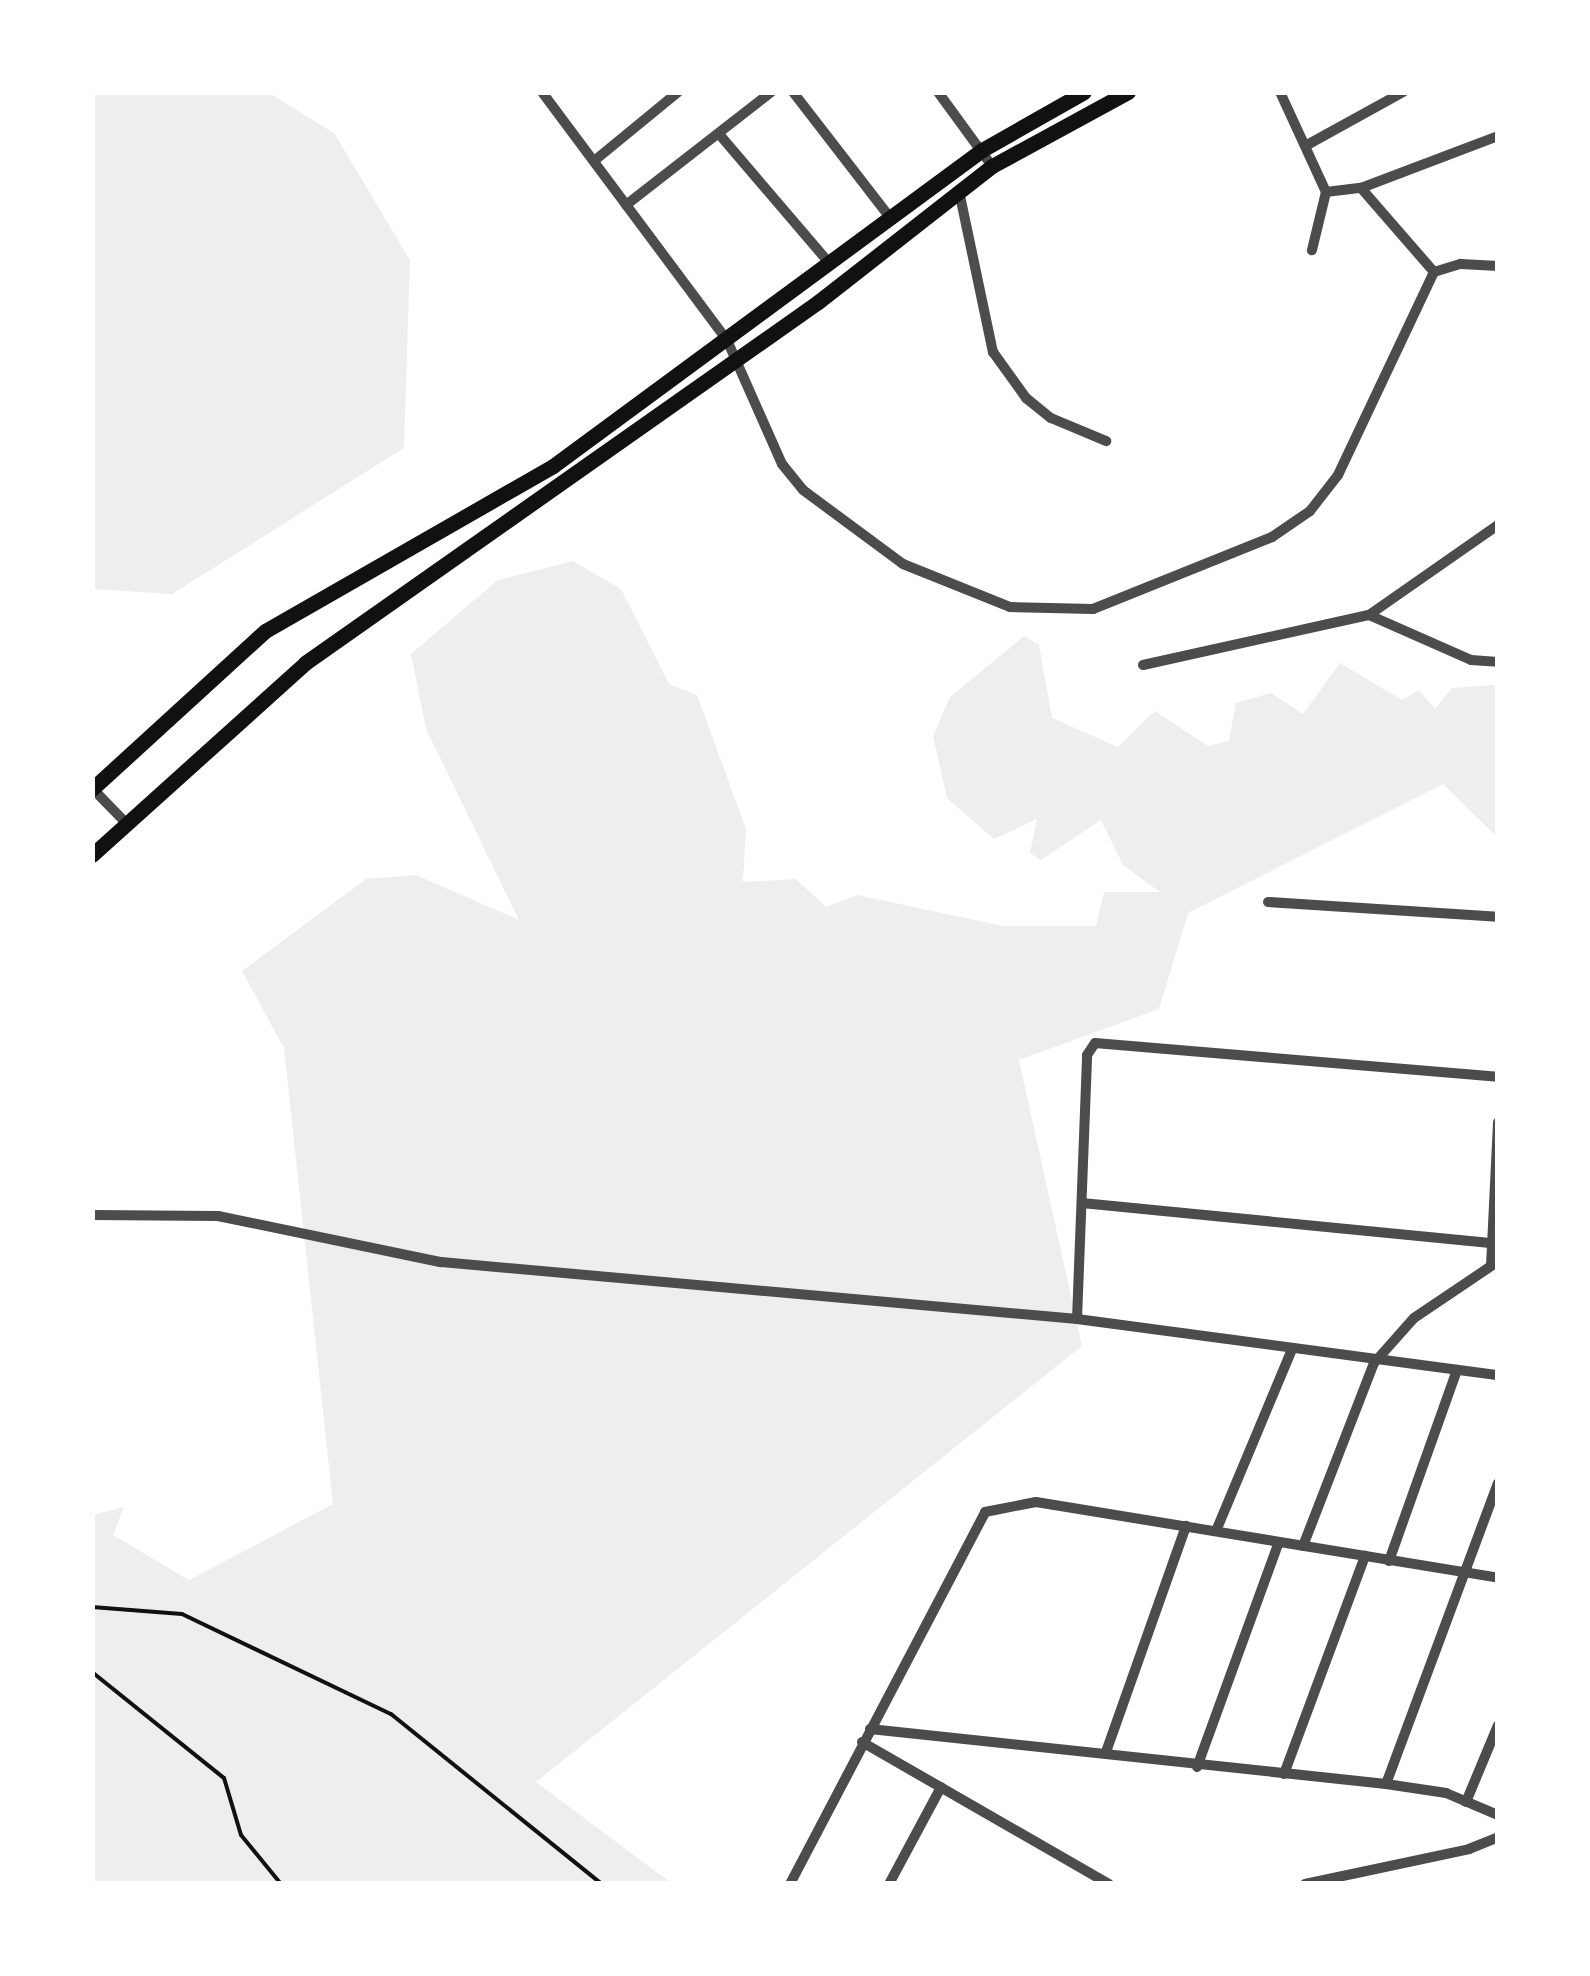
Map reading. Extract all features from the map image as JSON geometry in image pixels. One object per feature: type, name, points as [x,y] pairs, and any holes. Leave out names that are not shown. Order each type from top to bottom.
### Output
[{"type":"main road","points":[[93,788],[265,631],[553,466],[982,150],[1084,92]]},
{"type":"main road","points":[[93,855],[305,663],[740,358],[992,166],[1128,92]]},
{"type":"street","points":[[542,92],[740,358],[782,464],[846,525],[902,564],[982,601],[1073,613],[1272,537],[1310,511],[1338,476],[1434,272]]},
{"type":"street","points":[[594,161],[678,92]]},
{"type":"street","points":[[626,204],[718,134],[755,98],[771,92]]},
{"type":"street","points":[[793,92],[891,219]]},
{"type":"street","points":[[938,92],[992,166]]},
{"type":"street","points":[[1280,92],[1326,192],[1312,250]]},
{"type":"street","points":[[1307,145],[1402,92]]},
{"type":"street","points":[[718,134],[832,264]]},
{"type":"street","points":[[1326,192],[1361,188],[1498,136]]},
{"type":"street","points":[[1361,188],[1434,272]]},
{"type":"street","points":[[959,191],[993,352],[1026,398],[1050,418],[1106,440]]},
{"type":"street","points":[[1434,272],[1498,266]]},
{"type":"street","points":[[1143,665],[1369,615],[1498,525]]},
{"type":"street","points":[[1369,615],[1472,660],[1498,662]]},
{"type":"street","points":[[93,788],[126,824]]},
{"type":"street","points":[[1268,902],[1498,917]]},
{"type":"street","points":[[1077,1318],[1087,1055],[1096,1043],[1498,1077]]},
{"type":"street","points":[[1303,1546],[1374,1363],[1414,1318],[1491,1266],[1498,1122]]},
{"type":"street","points":[[1082,1203],[1495,1244]]},
{"type":"street","points":[[92,1216],[218,1216],[440,1262],[1077,1318],[1291,1352],[1498,1375]]},
{"type":"street","points":[[1216,1530],[1291,1352]]},
{"type":"street","points":[[1388,1561],[1457,1370]]},
{"type":"street","points":[[1386,1784],[1498,1482]]},
{"type":"street","points":[[790,1884],[985,1512],[1036,1502],[1498,1578]]},
{"type":"street","points":[[1106,1752],[1186,1526]]},
{"type":"street","points":[[1196,1766],[1279,1542]]},
{"type":"street","points":[[1284,1774],[1365,1556]]},
{"type":"street","points":[[1466,1802],[1498,1725]]},
{"type":"street","points":[[870,1728],[1386,1784],[1466,1802],[1498,1814]]},
{"type":"street","points":[[862,1742],[1110,1884]]},
{"type":"street","points":[[888,1884],[941,1787]]},
{"type":"street","points":[[1305,1884],[1345,1880],[1470,1849],[1498,1837]]},
{"type":"path","points":[[92,1607],[182,1614],[391,1714],[602,1884]]},
{"type":"path","points":[[92,1672],[224,1778],[241,1835],[281,1884]]},
{"type":"shaded area","points":[[92,93],[269,93],[334,133],[410,260],[404,448],[172,594],[93,589]]},
{"type":"shaded area","points":[[573,561],[621,589],[669,684],[697,695],[746,829],[743,882],[796,879],[826,907],[857,895],[1003,926],[1096,926],[1104,892],[1160,892],[1123,865],[1101,820],[1041,860],[1030,853],[1037,819],[994,839],[947,798],[933,736],[950,697],[1024,636],[1039,645],[1052,718],[1118,747],[1155,711],[1208,746],[1229,741],[1236,703],[1271,693],[1303,714],[1340,663],[1402,700],[1419,690],[1435,709],[1452,688],[1496,685],[1497,837],[1443,784],[1188,913],[1159,1009],[1019,1060],[1082,1346],[536,1782],[671,1883],[93,1884],[93,1515],[124,1507],[113,1535],[189,1580],[333,1504],[284,1048],[242,971],[366,879],[416,875],[519,920],[426,729],[411,654],[498,580]]}]
